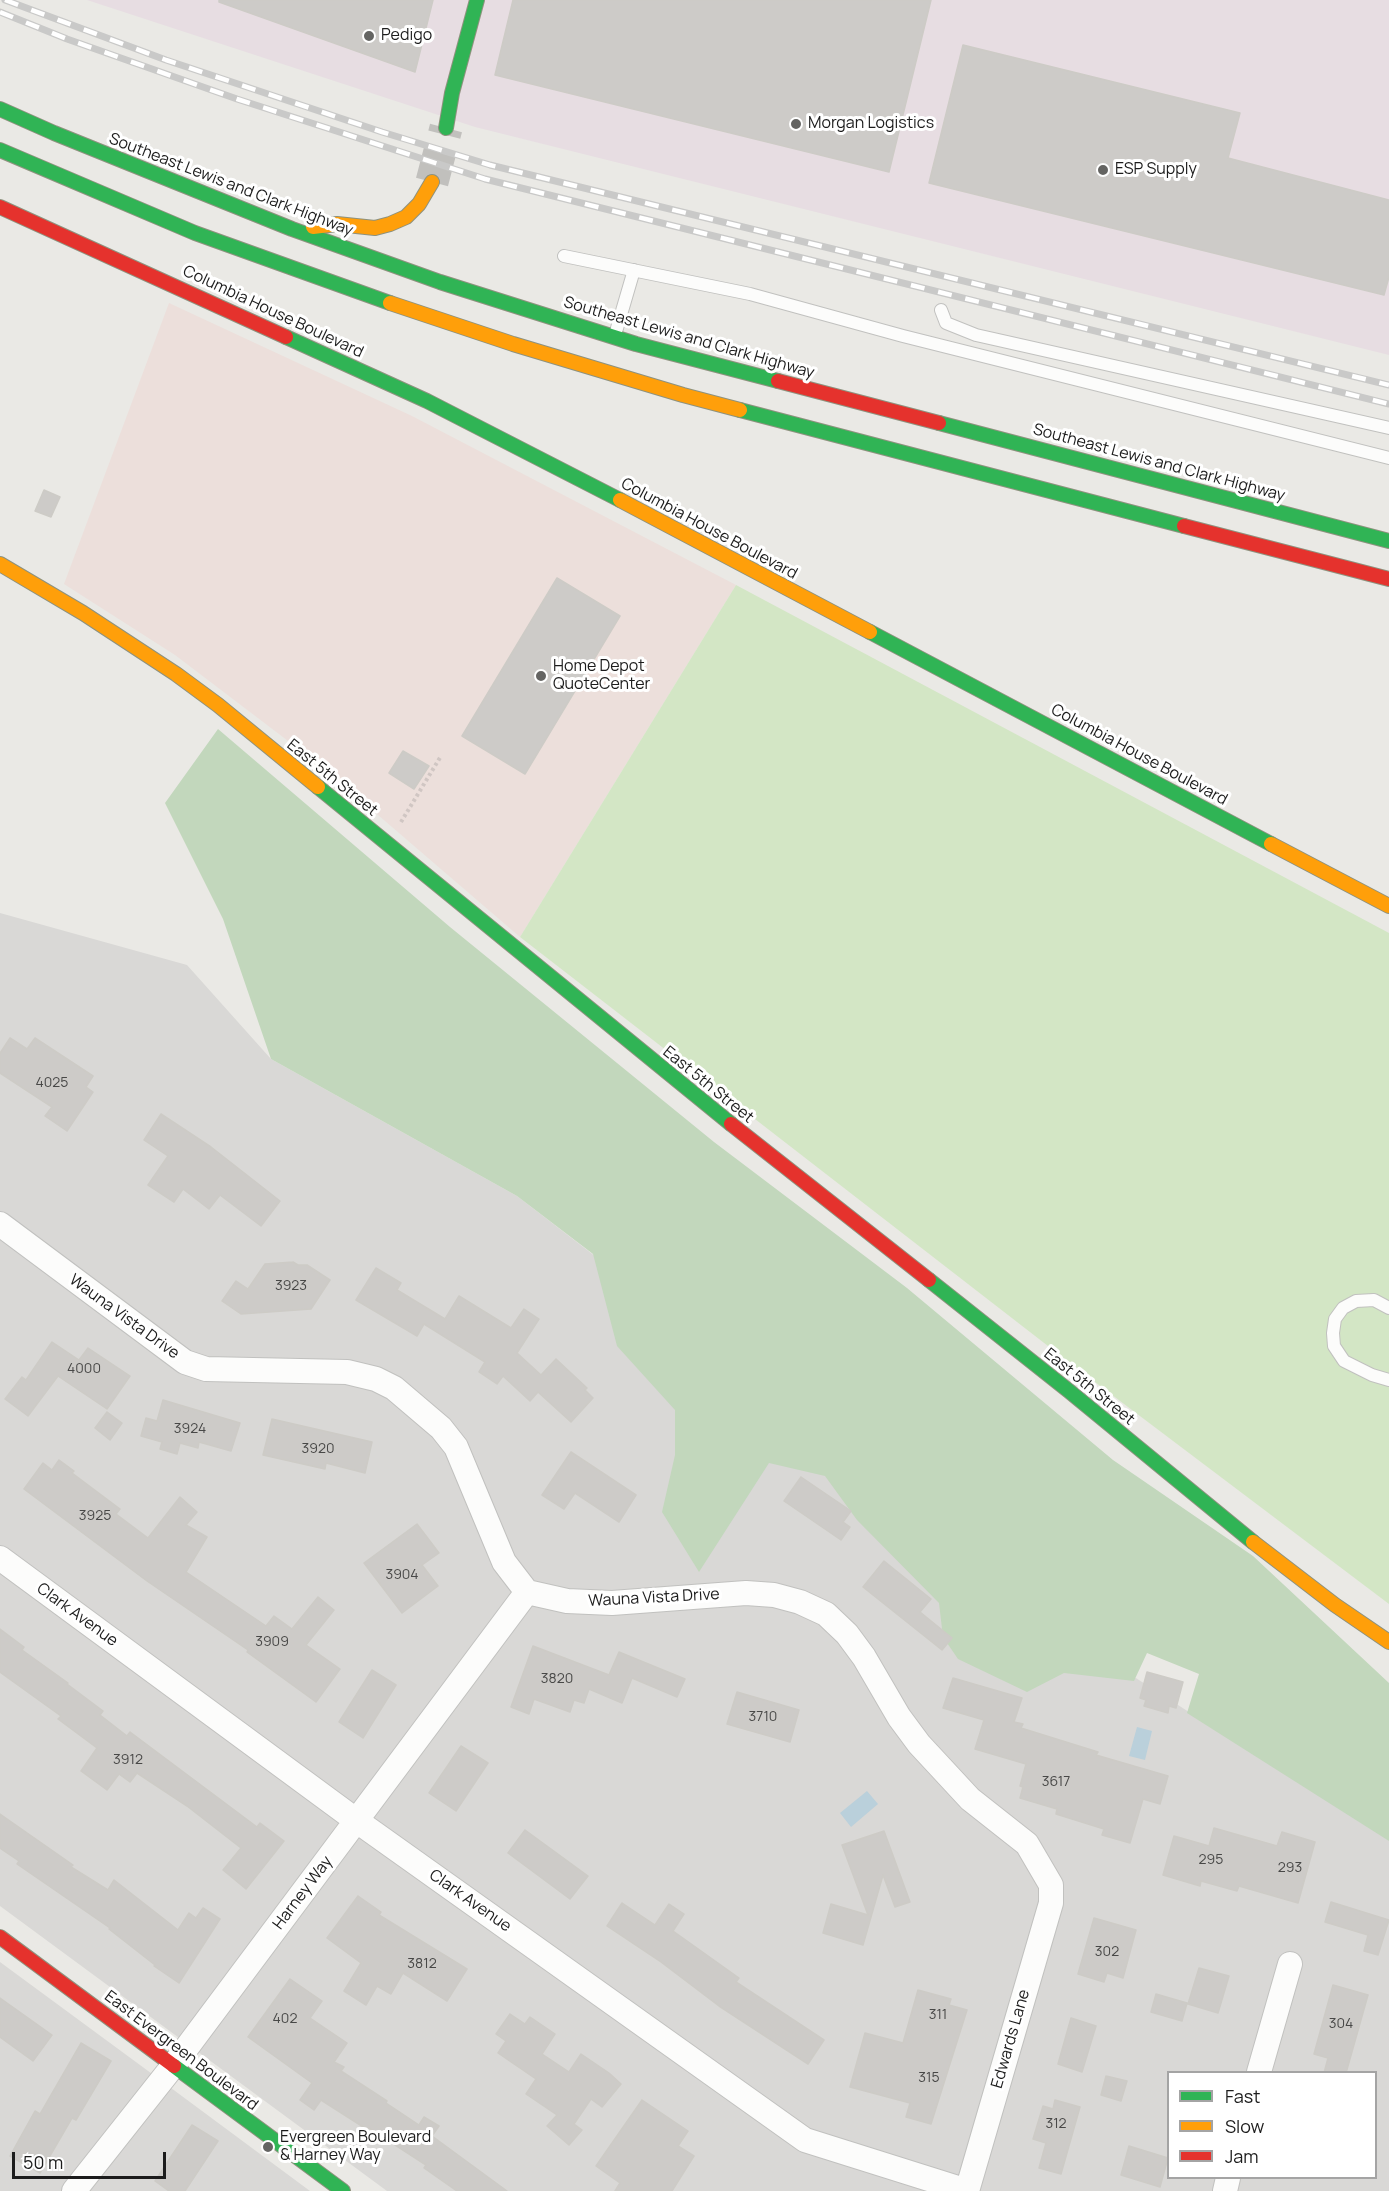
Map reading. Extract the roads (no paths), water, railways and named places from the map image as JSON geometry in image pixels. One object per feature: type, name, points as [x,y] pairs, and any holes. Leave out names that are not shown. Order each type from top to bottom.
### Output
[{"type":"main road","points":[[446,128],[452,93],[477,0]]},
{"type":"main road","name":"Southeast Lewis and Clark Highway","points":[[0,109],[292,229],[440,282],[615,337],[1389,541]]},
{"type":"main road","points":[[0,150],[195,233],[350,290],[513,344],[683,395],[1389,579]]},
{"type":"main road","points":[[292,229],[337,225],[375,228],[390,224],[406,217],[419,204],[432,182]]},
{"type":"main road","name":"Columbia House Boulevard","points":[[0,207],[427,401],[1389,906]]},
{"type":"main road","name":"East 5th Street","points":[[0,564],[83,613],[176,674],[218,705],[707,1105],[1069,1391],[1224,1520],[1335,1605],[1389,1642]]},
{"type":"main road","name":"East Evergreen Boulevard","points":[[0,1936],[343,2191]]},
{"type":"street","name":"Wauna Vista Drive","points":[[0,1224],[185,1362],[206,1369],[347,1372],[376,1379],[394,1388],[441,1428],[456,1447],[504,1562],[527,1592],[567,1601],[612,1603],[746,1593],[774,1595],[792,1599],[826,1614],[847,1634],[899,1717],[919,1744],[970,1799],[1027,1844],[1051,1886]]},
{"type":"street","name":"Clark Avenue","points":[[0,1558],[357,1821],[805,2140],[967,2191]]},
{"type":"street","name":"Harney Way","points":[[74,2191],[173,2066],[527,1592]]},
{"type":"street","name":"Edwards Lane","points":[[967,2191],[1051,1903],[1051,1886]]},
{"type":"street","points":[[1260,2071],[1290,1964]]},
{"type":"lane","points":[[564,256],[750,294],[903,336],[1389,458]]},
{"type":"lane","points":[[615,337],[634,270]]},
{"type":"lane","points":[[941,310],[946,323],[976,336],[1389,428]]},
{"type":"lane","points":[[1389,1308],[1374,1300],[1356,1300],[1343,1308],[1335,1319],[1333,1333],[1334,1346],[1344,1361],[1372,1375],[1389,1380]]},
{"type":"water","points":[[1137,1727],[1152,1731],[1145,1760],[1129,1756]]},
{"type":"water","points":[[867,1791],[878,1804],[851,1827],[840,1813]]},
{"type":"tunnel","points":[[432,182],[446,128]]},
{"type":"railway","points":[[5,0],[166,60],[382,132],[490,165],[1389,385]]},
{"type":"railway","points":[[0,12],[67,39],[237,99],[485,179],[1389,404]]},
{"type":"place","name":"Pedigo","points":[[369,36]]},
{"type":"place","name":"Morgan Logistics","points":[[796,124]]},
{"type":"place","name":"ESP Supply","points":[[1103,170]]},
{"type":"place","name":"Home Depot QuoteCenter","points":[[541,676]]},
{"type":"place","name":"Evergreen Boulevard & Harney Way","points":[[268,2147]]}]
